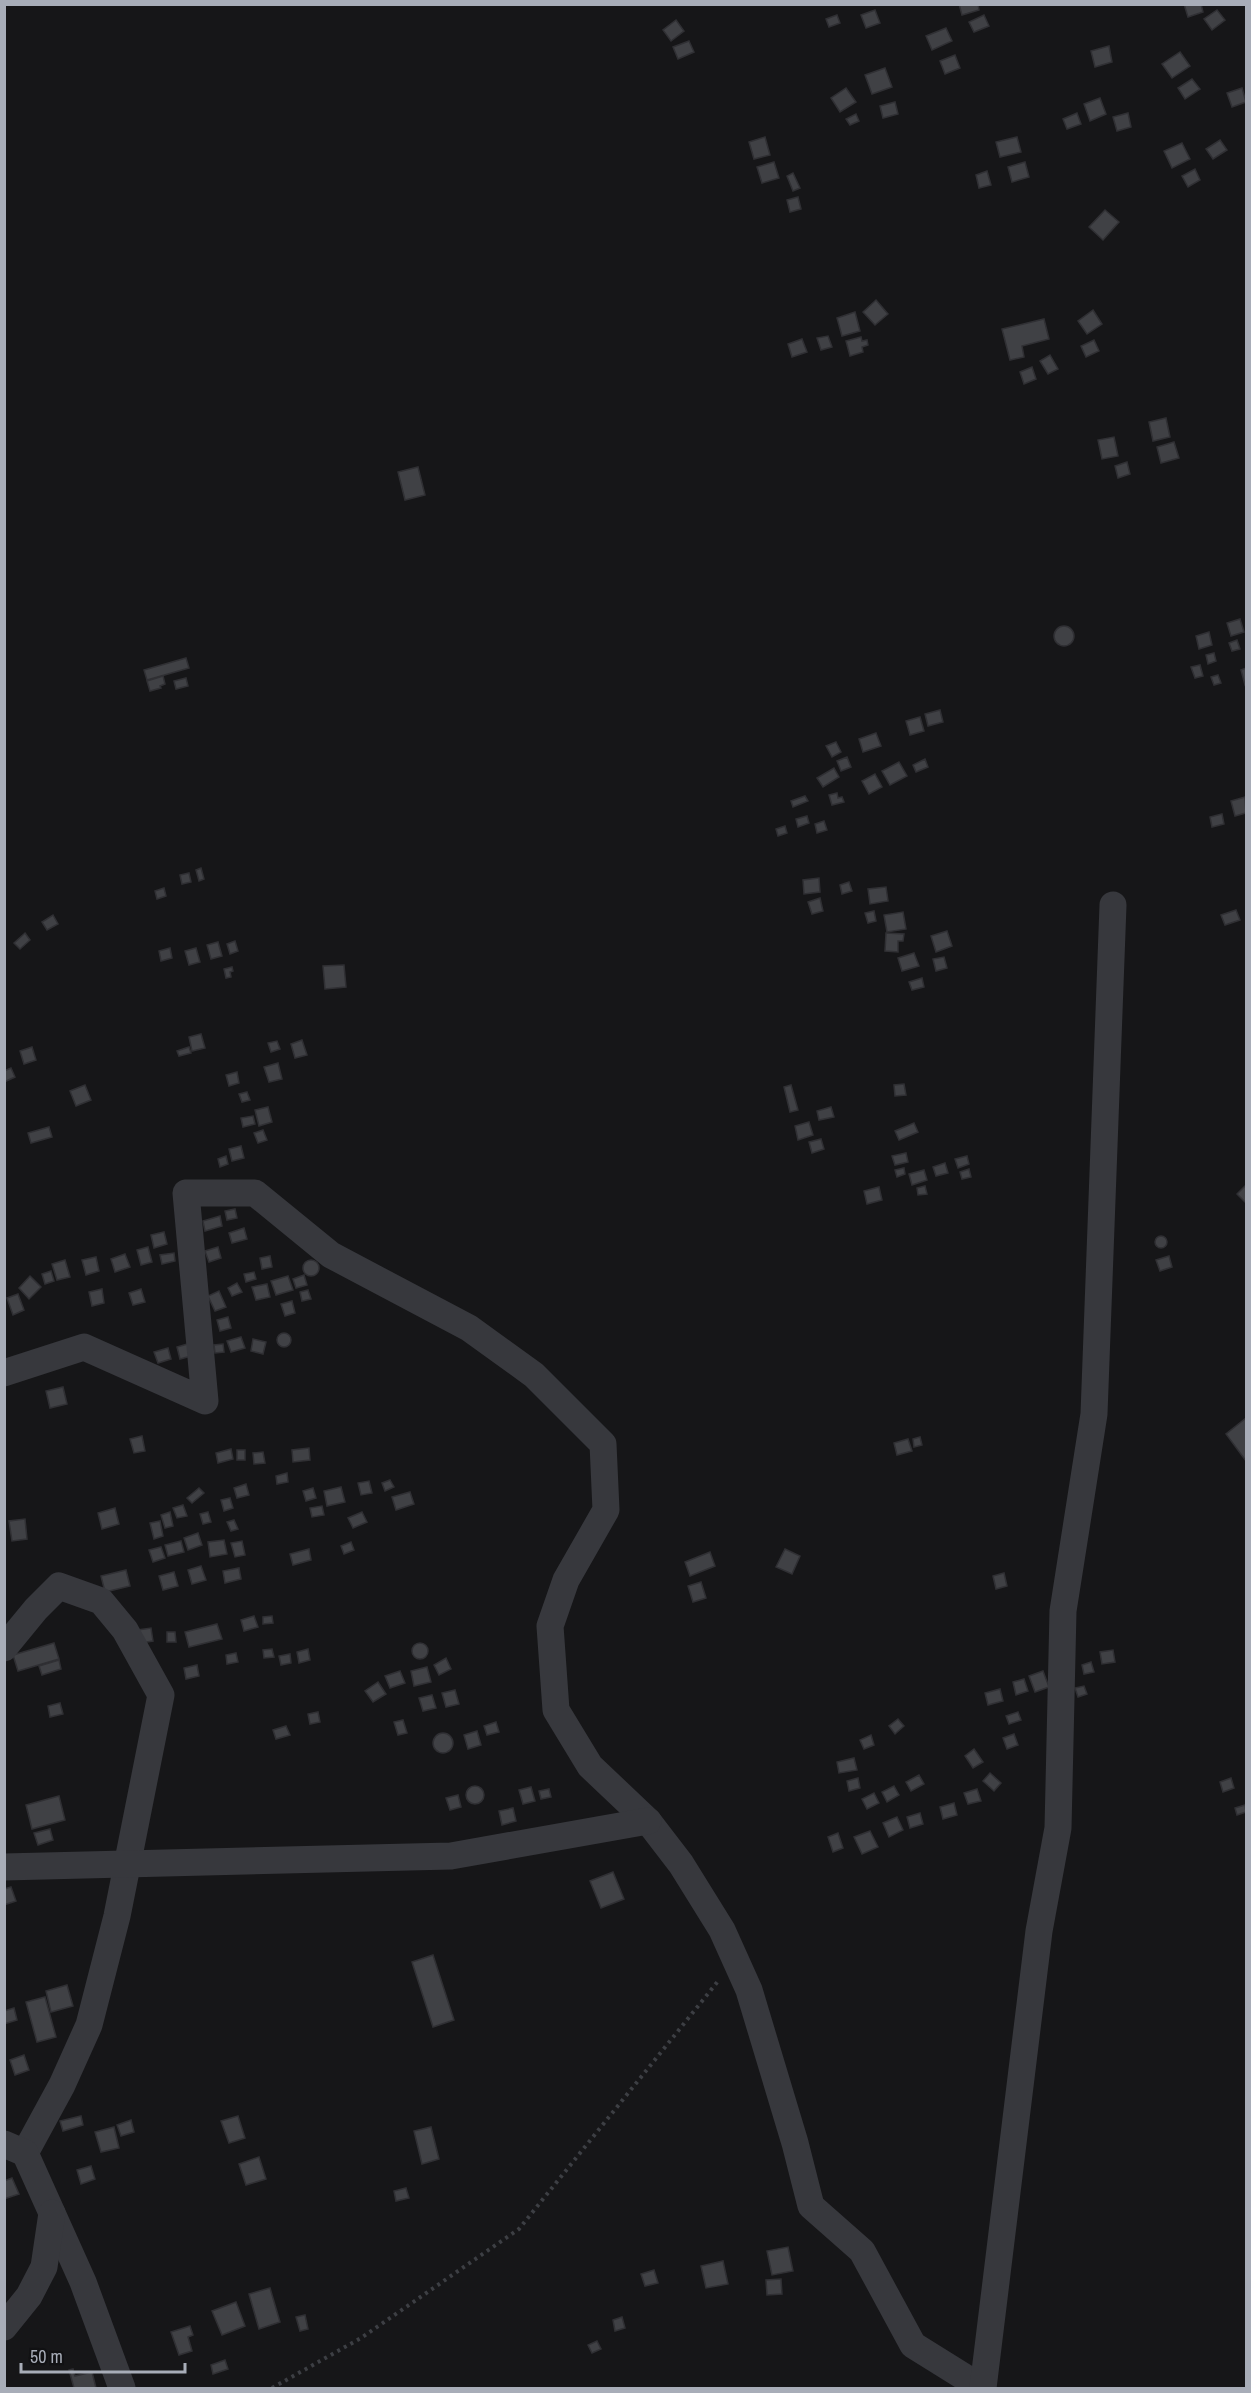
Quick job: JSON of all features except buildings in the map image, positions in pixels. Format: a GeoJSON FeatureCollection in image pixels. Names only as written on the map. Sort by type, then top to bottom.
{"type":"FeatureCollection","features":[{"type":"Feature","properties":{"kind":"street"},"geometry":{"type":"LineString","coordinates":[[4,1373],[84,1347],[205,1401],[186,1193],[255,1193],[331,1256],[469,1328],[534,1375],[603,1444],[606,1510],[566,1580],[550,1626],[556,1710],[590,1766],[648,1821],[681,1864],[722,1930],[749,1990],[795,2143],[811,2206],[862,2251],[913,2345],[982,2388],[1039,1931],[1058,1828],[1063,1611],[1094,1414],[1113,905]]}},
{"type":"Feature","properties":{"kind":"street"},"geometry":{"type":"LineString","coordinates":[[4,1648],[36,1609],[59,1586],[101,1601],[124,1630],[161,1695],[128,1864],[89,2025],[62,2085],[15,2149],[52,2213],[83,2282],[122,2388]]}},
{"type":"Feature","properties":{"kind":"street"},"geometry":{"type":"LineString","coordinates":[[4,1867],[452,1856],[648,1821]]}},
{"type":"Feature","properties":{"kind":"street"},"geometry":{"type":"LineString","coordinates":[[4,2327],[28,2296],[44,2267],[52,2213]]}},
{"type":"Feature","properties":{"kind":"path"},"geometry":{"type":"LineString","coordinates":[[272,2388],[360,2338],[519,2229],[736,1959]]}}]}
